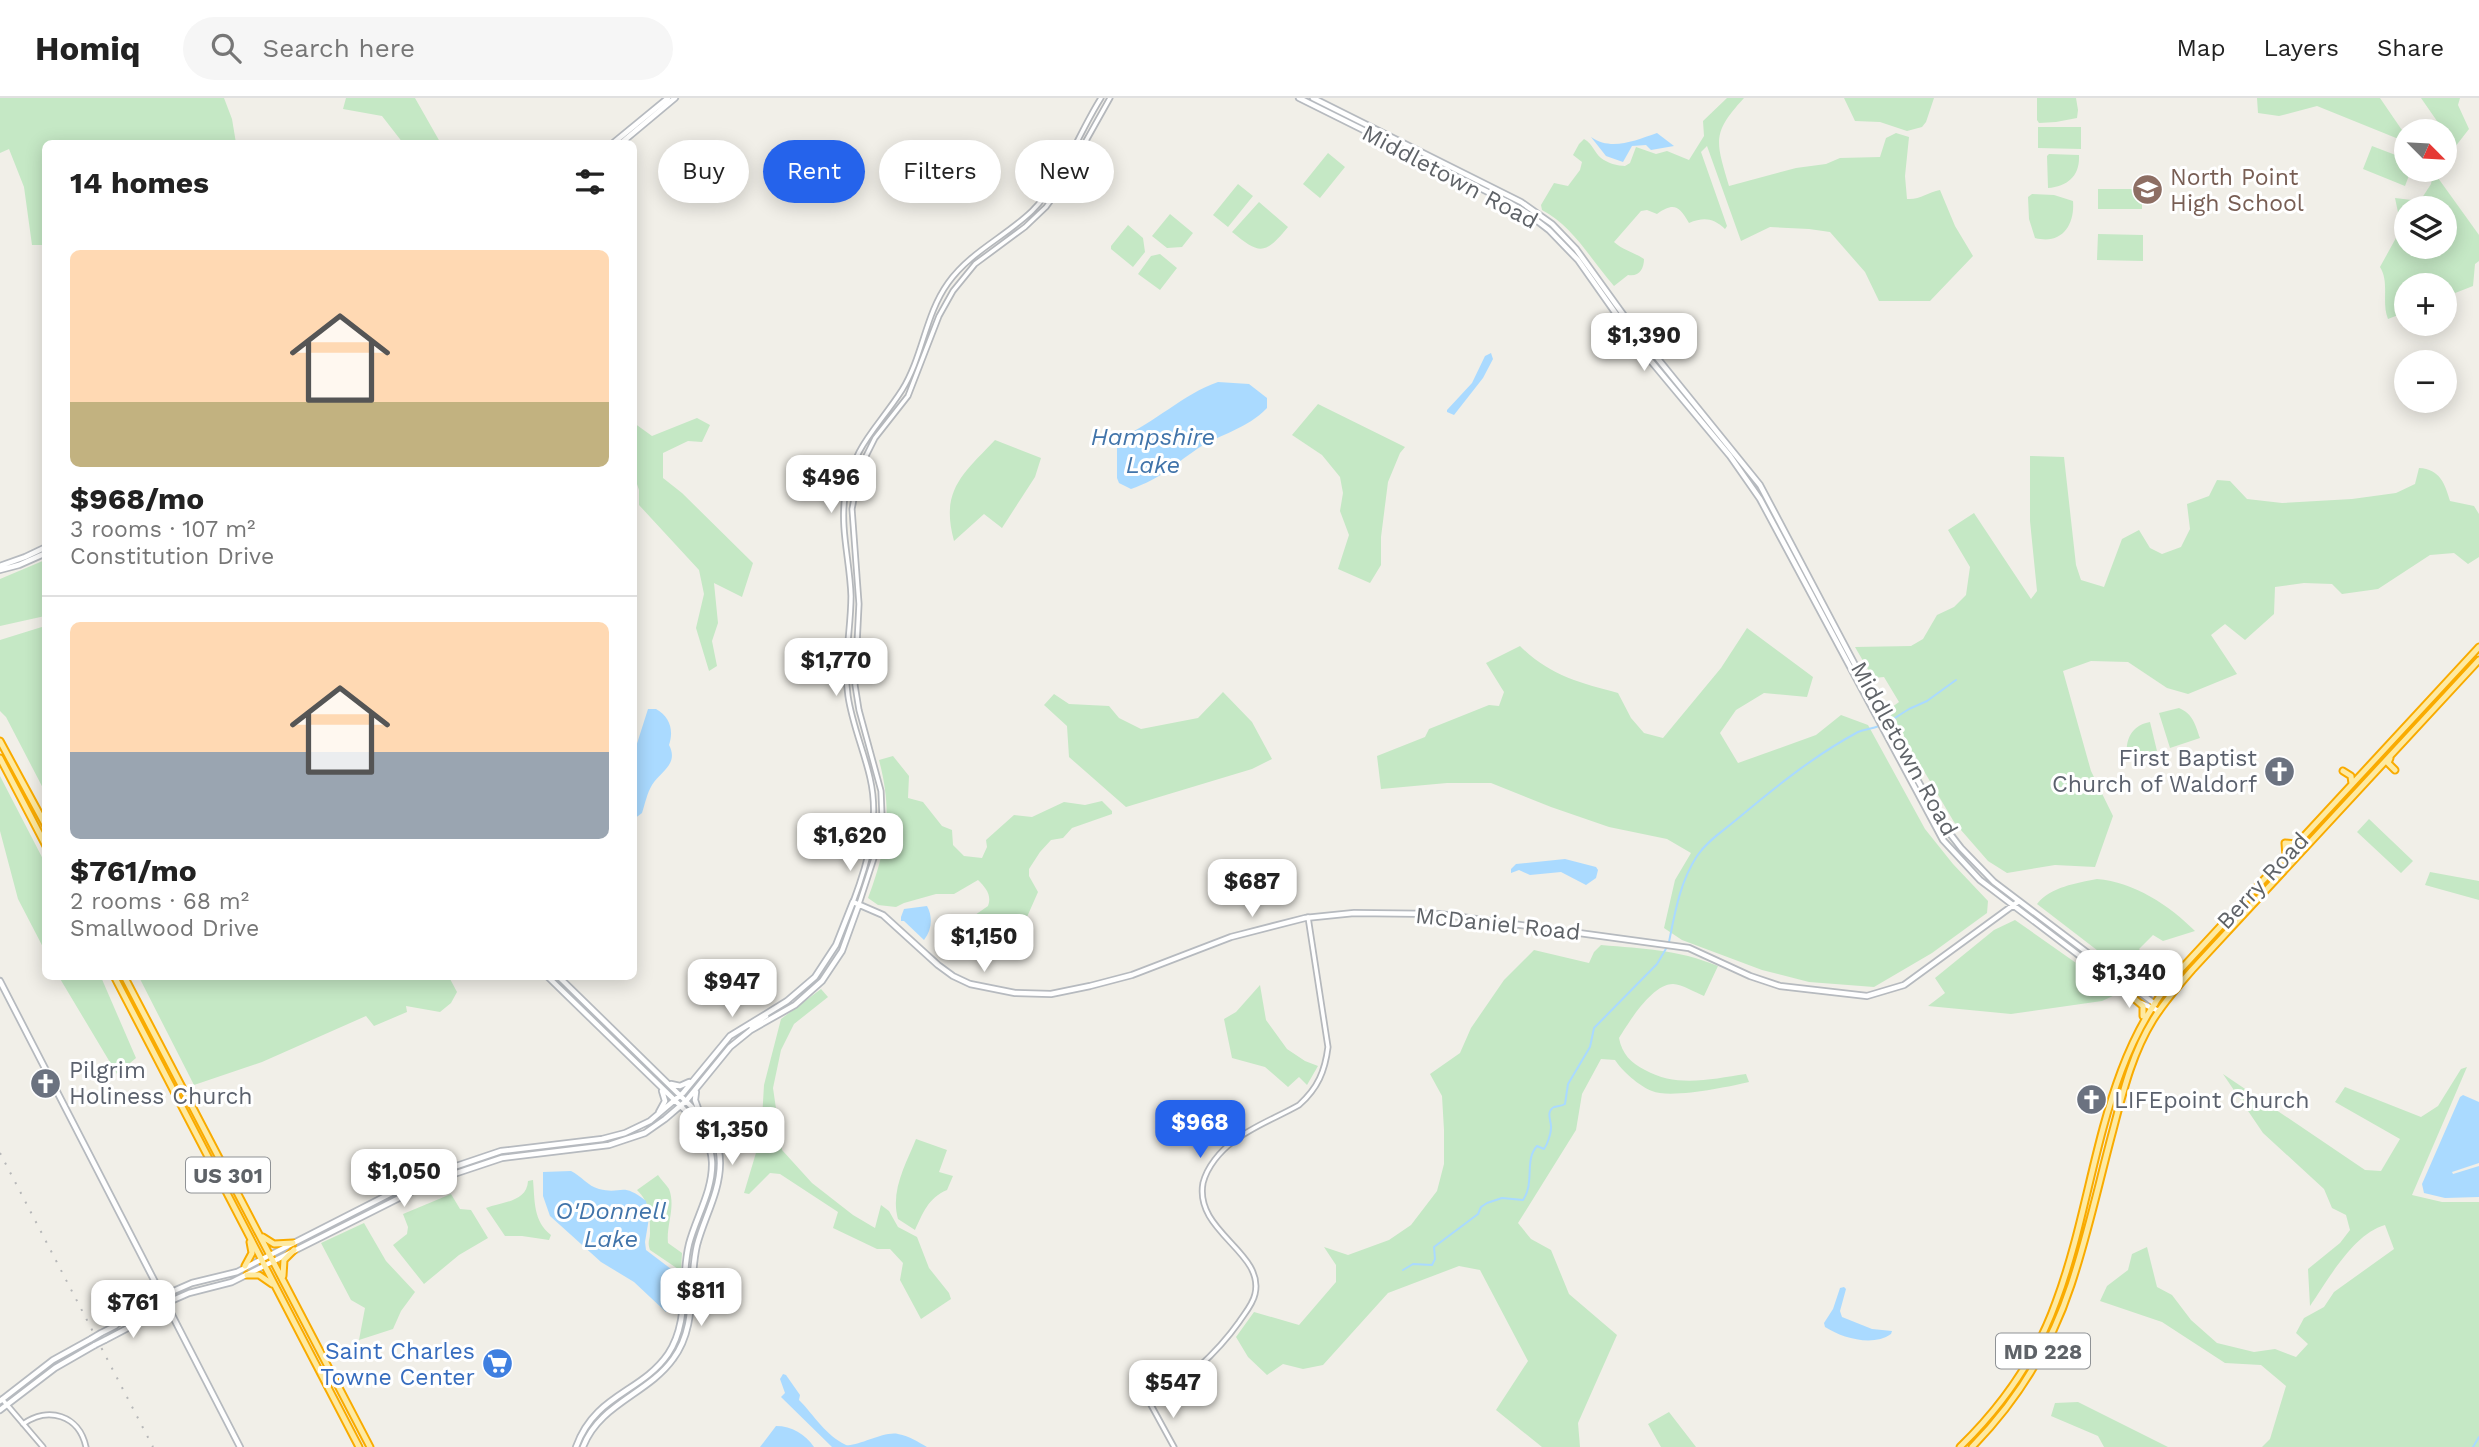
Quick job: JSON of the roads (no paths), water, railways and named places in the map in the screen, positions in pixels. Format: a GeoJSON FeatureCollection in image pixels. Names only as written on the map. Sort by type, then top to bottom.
{"type":"FeatureCollection","features":[{"type":"Feature","properties":{"kind":"highway","name":"Berry Road"},"geometry":{"type":"LineString","coordinates":[[1960,1447],[2013,1386],[2034,1352],[2053,1311],[2072,1252],[2116,1086],[2137,1031],[2153,1005],[2176,975],[2479,647]]}},
{"type":"Feature","properties":{"kind":"highway","name":"Berry Road"},"geometry":{"type":"LineString","coordinates":[[1972,1447],[1992,1427],[2020,1389],[2042,1354],[2059,1319],[2074,1275],[2127,1076],[2159,1011],[2183,981],[2479,660]]}},
{"type":"Feature","properties":{"kind":"highway"},"geometry":{"type":"LineString","coordinates":[[2375,762],[2398,735]]}},
{"type":"Feature","properties":{"kind":"highway"},"geometry":{"type":"LineString","coordinates":[[0,741],[42,819]]}},
{"type":"Feature","properties":{"kind":"highway"},"geometry":{"type":"LineString","coordinates":[[2392,754],[2388,763],[2395,769]]}},
{"type":"Feature","properties":{"kind":"highway"},"geometry":{"type":"LineString","coordinates":[[0,758],[42,838]]}},
{"type":"Feature","properties":{"kind":"highway"},"geometry":{"type":"LineString","coordinates":[[2348,801],[2366,779],[2365,770]]}},
{"type":"Feature","properties":{"kind":"highway"},"geometry":{"type":"LineString","coordinates":[[2343,771],[2351,776],[2351,785]]}},
{"type":"Feature","properties":{"kind":"highway"},"geometry":{"type":"LineString","coordinates":[[2226,934],[2224,926],[2251,894]]}},
{"type":"Feature","properties":{"kind":"highway","name":"US 301"},"geometry":{"type":"LineString","coordinates":[[116,980],[359,1447]]}},
{"type":"Feature","properties":{"kind":"highway","name":"US 301"},"geometry":{"type":"LineString","coordinates":[[126,980],[370,1447]]}},
{"type":"Feature","properties":{"kind":"highway"},"geometry":{"type":"LineString","coordinates":[[2123,989],[2144,1009],[2137,1031]]}},
{"type":"Feature","properties":{"kind":"highway"},"geometry":{"type":"LineString","coordinates":[[132,1010],[140,1007]]}},
{"type":"Feature","properties":{"kind":"highway"},"geometry":{"type":"LineString","coordinates":[[245,1266],[252,1253],[247,1229]]}},
{"type":"Feature","properties":{"kind":"highway"},"geometry":{"type":"LineString","coordinates":[[259,1234],[274,1244],[293,1243]]}},
{"type":"Feature","properties":{"kind":"highway"},"geometry":{"type":"LineString","coordinates":[[283,1279],[284,1260],[294,1250]]}},
{"type":"Feature","properties":{"kind":"highway"},"geometry":{"type":"LineString","coordinates":[[247,1275],[264,1276],[276,1288]]}},
{"type":"Feature","properties":{"kind":"main road"},"geometry":{"type":"LineString","coordinates":[[617,140],[668,98]]}},
{"type":"Feature","properties":{"kind":"main road"},"geometry":{"type":"LineString","coordinates":[[625,140],[676,98]]}},
{"type":"Feature","properties":{"kind":"main road","name":"Middletown Road"},"geometry":{"type":"LineString","coordinates":[[1299,98],[1521,209],[1565,246],[1587,272],[1640,348],[1730,456],[1760,499],[1881,718]]}},
{"type":"Feature","properties":{"kind":"main road","name":"Middletown Road"},"geometry":{"type":"LineString","coordinates":[[1313,98],[1521,202],[1552,224],[1576,249],[1654,355],[1760,485],[1943,840],[1980,880],[2012,906],[2123,989],[2153,1005]]}},
{"type":"Feature","properties":{"kind":"main road"},"geometry":{"type":"LineString","coordinates":[[1321,102],[1335,116]]}},
{"type":"Feature","properties":{"kind":"main road"},"geometry":{"type":"LineString","coordinates":[[0,568],[42,549]]}},
{"type":"Feature","properties":{"kind":"main road"},"geometry":{"type":"LineString","coordinates":[[0,568],[19,565],[42,555]]}},
{"type":"Feature","properties":{"kind":"main road","name":"Middletown Road"},"geometry":{"type":"LineString","coordinates":[[1888,732],[1941,822],[1977,866],[2159,1011]]}},
{"type":"Feature","properties":{"kind":"main road","name":"McDaniel Road"},"geometry":{"type":"LineString","coordinates":[[856,903],[883,915],[937,965],[953,976],[984,987],[1027,994],[1066,991],[1132,975],[1222,940],[1308,917],[1354,913],[1439,914],[1490,919],[1695,950],[1750,976],[1780,986],[1867,996],[1904,985],[2019,901]]}},
{"type":"Feature","properties":{"kind":"main road"},"geometry":{"type":"LineString","coordinates":[[751,1030],[756,1022],[784,1005],[815,977],[828,960],[856,903]]}},
{"type":"Feature","properties":{"kind":"main road"},"geometry":{"type":"LineString","coordinates":[[0,1410],[55,1368],[165,1303],[232,1282],[445,1176],[502,1158],[609,1145],[645,1133],[687,1101],[724,1052],[751,1030],[795,1005],[822,981],[842,951],[856,903]]}},
{"type":"Feature","properties":{"kind":"main road"},"geometry":{"type":"LineString","coordinates":[[551,980],[693,1118],[706,1138],[712,1157],[708,1190],[688,1248],[681,1322],[670,1351],[657,1367],[596,1413],[586,1425],[576,1447]]}},
{"type":"Feature","properties":{"kind":"main road"},"geometry":{"type":"LineString","coordinates":[[562,980],[700,1115]]}},
{"type":"Feature","properties":{"kind":"main road"},"geometry":{"type":"LineString","coordinates":[[0,981],[240,1447]]}},
{"type":"Feature","properties":{"kind":"main road"},"geometry":{"type":"LineString","coordinates":[[1,1400],[53,1360],[115,1326],[135,1310],[161,1296],[192,1283],[223,1277],[414,1181],[501,1151],[611,1137],[641,1126],[681,1095],[730,1036],[797,993]]}},
{"type":"Feature","properties":{"kind":"main road"},"geometry":{"type":"LineString","coordinates":[[712,1056],[729,1040],[738,1040]]}},
{"type":"Feature","properties":{"kind":"main road"},"geometry":{"type":"LineString","coordinates":[[668,1083],[680,1086],[696,1078]]}},
{"type":"Feature","properties":{"kind":"main road"},"geometry":{"type":"LineString","coordinates":[[583,1447],[602,1417],[653,1380],[676,1356],[689,1325],[697,1247],[717,1187],[720,1167],[716,1142],[700,1115],[695,1100],[699,1086]]}},
{"type":"Feature","properties":{"kind":"main road"},"geometry":{"type":"LineString","coordinates":[[656,1116],[665,1101],[660,1087]]}},
{"type":"Feature","properties":{"kind":"main road"},"geometry":{"type":"LineString","coordinates":[[668,1117],[681,1114],[693,1118]]}},
{"type":"Feature","properties":{"kind":"main road"},"geometry":{"type":"LineString","coordinates":[[688,1248],[693,1254],[692,1276]]}},
{"type":"Feature","properties":{"kind":"street"},"geometry":{"type":"LineString","coordinates":[[856,903],[870,850],[874,808],[871,782],[847,692],[851,594],[844,511],[848,480],[862,445],[907,382],[932,313],[946,286],[973,256],[1019,222],[1040,202],[1101,98]]}},
{"type":"Feature","properties":{"kind":"street"},"geometry":{"type":"LineString","coordinates":[[856,903],[875,857],[883,817],[880,782],[859,710],[855,685],[859,604],[852,509],[856,481],[871,445],[913,388],[947,298],[974,265],[1025,227],[1052,199],[1111,98]]}},
{"type":"Feature","properties":{"kind":"street"},"geometry":{"type":"LineString","coordinates":[[1174,1447],[1151,1405],[1197,1370],[1228,1337],[1250,1307],[1256,1293],[1249,1264],[1211,1221],[1205,1210],[1203,1186],[1210,1167],[1235,1140],[1299,1105],[1319,1082],[1325,1067],[1328,1047],[1308,917]]}},
{"type":"Feature","properties":{"kind":"street"},"geometry":{"type":"LineString","coordinates":[[1,1400],[43,1447]]}},
{"type":"Feature","properties":{"kind":"street"},"geometry":{"type":"LineString","coordinates":[[23,1424],[41,1415],[63,1417],[77,1427],[86,1447]]}},
{"type":"Feature","properties":{"kind":"water"},"geometry":{"type":"Polygon","coordinates":[[[1657,133],[1674,146],[1651,150],[1646,145],[1632,146],[1623,162],[1606,156],[1591,137],[1615,144],[1657,133]]]}},
{"type":"Feature","properties":{"kind":"water"},"geometry":{"type":"Polygon","coordinates":[[[1491,353],[1493,359],[1483,378],[1454,415],[1447,412],[1472,383],[1485,356],[1491,353]]]}},
{"type":"Feature","properties":{"kind":"water","name":"Hampshire Lake"},"geometry":{"type":"Polygon","coordinates":[[[1218,382],[1249,384],[1267,398],[1267,408],[1251,421],[1197,449],[1151,480],[1131,489],[1119,483],[1117,443],[1120,438],[1205,387],[1218,382]]]}},
{"type":"Feature","properties":{"kind":"water"},"geometry":{"type":"Polygon","coordinates":[[[648,709],[661,712],[671,729],[669,745],[672,757],[668,767],[650,788],[642,813],[637,817],[637,744],[648,709]]]}},
{"type":"Feature","properties":{"kind":"water"},"geometry":{"type":"Polygon","coordinates":[[[1565,859],[1596,867],[1596,878],[1586,885],[1561,872],[1530,875],[1519,870],[1511,873],[1516,864],[1565,859]]]}},
{"type":"Feature","properties":{"kind":"water"},"geometry":{"type":"Polygon","coordinates":[[[927,906],[931,923],[924,940],[901,921],[901,917],[904,909],[927,906]]]}},
{"type":"Feature","properties":{"kind":"water"},"geometry":{"type":"Polygon","coordinates":[[[2463,1095],[2479,1102],[2479,1163],[2452,1172],[2453,1174],[2479,1166],[2479,1197],[2445,1198],[2424,1193],[2422,1184],[2463,1095]]]}},
{"type":"Feature","properties":{"kind":"water","name":"O'Donnell Lake"},"geometry":{"type":"Polygon","coordinates":[[[571,1171],[595,1188],[626,1190],[646,1201],[649,1218],[646,1250],[675,1272],[676,1302],[666,1312],[634,1282],[601,1262],[550,1216],[543,1196],[543,1172],[571,1171]]]}},
{"type":"Feature","properties":{"kind":"water"},"geometry":{"type":"Polygon","coordinates":[[[1840,1288],[1846,1289],[1840,1311],[1842,1317],[1872,1329],[1892,1331],[1891,1334],[1875,1340],[1858,1340],[1825,1327],[1824,1323],[1833,1309],[1840,1288]]]}},
{"type":"Feature","properties":{"kind":"water"},"geometry":{"type":"Polygon","coordinates":[[[783,1374],[800,1395],[799,1400],[821,1425],[846,1445],[898,1434],[927,1447],[832,1447],[781,1397],[785,1393],[780,1379],[783,1374]]]}},
{"type":"Feature","properties":{"kind":"water"},"geometry":{"type":"Polygon","coordinates":[[[776,1426],[798,1432],[814,1447],[760,1447],[776,1426]]]}},
{"type":"Feature","properties":{"kind":"waterway"},"geometry":{"type":"LineString","coordinates":[[1887,723],[1927,701],[1956,680]]}},
{"type":"Feature","properties":{"kind":"waterway"},"geometry":{"type":"LineString","coordinates":[[1669,942],[1682,887],[1691,866],[1705,846],[1811,762],[1858,732],[1879,726]]}},
{"type":"Feature","properties":{"kind":"waterway"},"geometry":{"type":"LineString","coordinates":[[1403,1270],[1413,1264],[1432,1265],[1435,1259],[1434,1247],[1478,1214],[1481,1207],[1487,1203],[1502,1198],[1523,1200],[1527,1193],[1533,1152],[1537,1146],[1544,1149],[1546,1145],[1551,1130],[1551,1109],[1565,1104],[1568,1084],[1590,1047],[1594,1028],[1657,964],[1667,947]]}},
{"type":"Feature","properties":{"kind":"waterway"},"geometry":{"type":"LineString","coordinates":[[2473,1447],[2479,1437]]}},
{"type":"Feature","properties":{"kind":"railway"},"geometry":{"type":"LineString","coordinates":[[0,1153],[153,1447]]}},
{"type":"Feature","properties":{"kind":"place","name":"North Point High School"},"geometry":{"type":"Point","coordinates":[2147,190]}},
{"type":"Feature","properties":{"kind":"place","name":"First Baptist Church of Waldorf"},"geometry":{"type":"Point","coordinates":[2280,771]}},
{"type":"Feature","properties":{"kind":"place","name":"Pilgrim Holiness Church"},"geometry":{"type":"Point","coordinates":[46,1083]}},
{"type":"Feature","properties":{"kind":"place","name":"LIFEpoint Church"},"geometry":{"type":"Point","coordinates":[2091,1100]}},
{"type":"Feature","properties":{"kind":"place","name":"Saint Charles Towne Center"},"geometry":{"type":"Point","coordinates":[498,1364]}}]}
